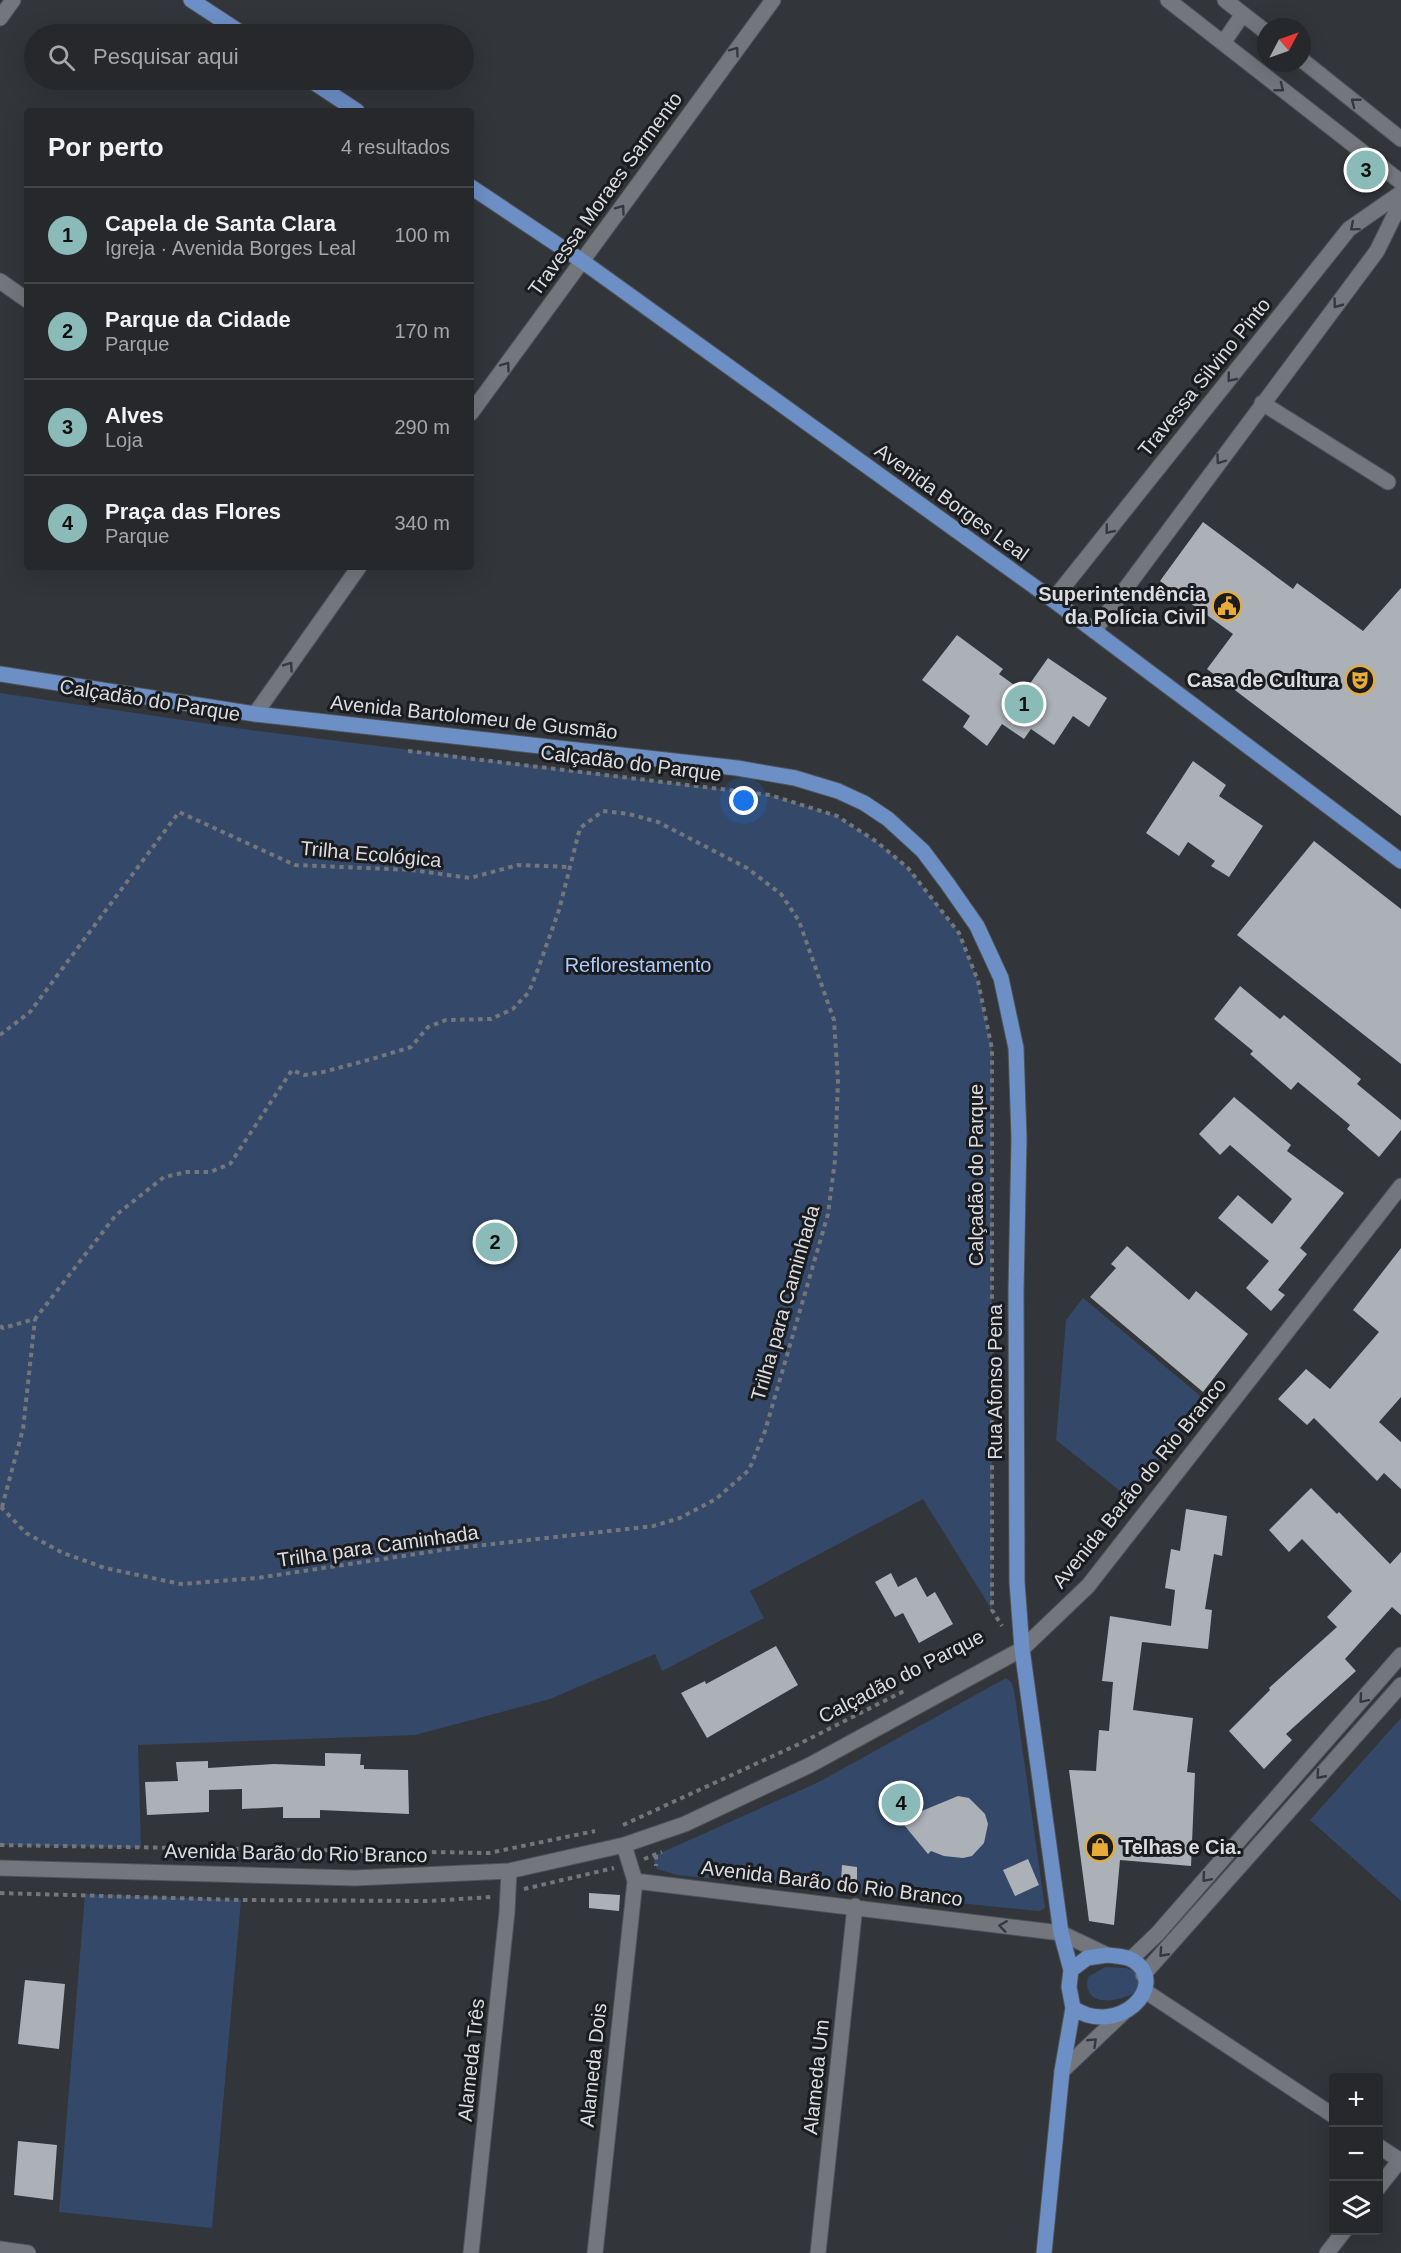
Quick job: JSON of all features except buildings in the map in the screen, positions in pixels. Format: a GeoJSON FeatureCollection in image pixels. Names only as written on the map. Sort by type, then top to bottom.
{"type":"FeatureCollection","features":[{"type":"Feature","properties":{"kind":"main road"},"geometry":{"type":"LineString","coordinates":[[191,0],[228,24]]}},
{"type":"Feature","properties":{"kind":"main road"},"geometry":{"type":"LineString","coordinates":[[325,90],[352,108]]}},
{"type":"Feature","properties":{"kind":"main road","name":"Avenida Borges Leal"},"geometry":{"type":"LineString","coordinates":[[474,189],[582,261],[1053,600],[1401,861]]}},
{"type":"Feature","properties":{"kind":"main road","name":"Avenida Bartolomeu de Gusmão"},"geometry":{"type":"LineString","coordinates":[[0,674],[255,714],[737,768],[795,778],[838,791],[864,803],[888,819],[923,851]]}},
{"type":"Feature","properties":{"kind":"main road","name":"Rua Afonso Pena"},"geometry":{"type":"LineString","coordinates":[[923,851],[977,926],[1001,978],[1016,1048],[1019,1138],[1016,1292],[1017,1570],[1022,1649],[1061,1933],[1071,1970]]}},
{"type":"Feature","properties":{"kind":"main road"},"geometry":{"type":"LineString","coordinates":[[1044,2253],[1062,2071],[1073,2008],[1069,1987],[1071,1970],[1087,1958],[1107,1955],[1131,1959],[1143,1975],[1145,1991],[1136,2004],[1123,2013],[1093,2018],[1073,2008]]}},
{"type":"Feature","properties":{"kind":"street"},"geometry":{"type":"LineString","coordinates":[[0,18],[13,0]]}},
{"type":"Feature","properties":{"kind":"street","name":"Travessa Moraes Sarmento"},"geometry":{"type":"LineString","coordinates":[[474,409],[773,0]]}},
{"type":"Feature","properties":{"kind":"street"},"geometry":{"type":"LineString","coordinates":[[1168,0],[1401,182]]}},
{"type":"Feature","properties":{"kind":"street"},"geometry":{"type":"LineString","coordinates":[[1226,0],[1257,25]]}},
{"type":"Feature","properties":{"kind":"street"},"geometry":{"type":"LineString","coordinates":[[1223,43],[1243,14]]}},
{"type":"Feature","properties":{"kind":"street"},"geometry":{"type":"LineString","coordinates":[[1311,67],[1401,139]]}},
{"type":"Feature","properties":{"kind":"street","name":"Travessa Silvino Pinto"},"geometry":{"type":"LineString","coordinates":[[1053,600],[1349,229],[1401,193]]}},
{"type":"Feature","properties":{"kind":"street"},"geometry":{"type":"LineString","coordinates":[[1094,631],[1377,251],[1401,202]]}},
{"type":"Feature","properties":{"kind":"street"},"geometry":{"type":"LineString","coordinates":[[0,281],[24,298]]}},
{"type":"Feature","properties":{"kind":"street"},"geometry":{"type":"LineString","coordinates":[[1262,403],[1388,482]]}},
{"type":"Feature","properties":{"kind":"street"},"geometry":{"type":"LineString","coordinates":[[255,714],[357,570]]}},
{"type":"Feature","properties":{"kind":"street","name":"Avenida Barão do Rio Branco"},"geometry":{"type":"LineString","coordinates":[[0,1868],[355,1878],[509,1871],[624,1845],[685,1824],[810,1766],[1022,1649],[1088,1586],[1401,1186]]}},
{"type":"Feature","properties":{"kind":"street"},"geometry":{"type":"LineString","coordinates":[[1131,1959],[1158,1933],[1399,1661]]}},
{"type":"Feature","properties":{"kind":"street"},"geometry":{"type":"LineString","coordinates":[[1143,1975],[1401,1684]]}},
{"type":"Feature","properties":{"kind":"street"},"geometry":{"type":"LineString","coordinates":[[624,1845],[635,1881]]}},
{"type":"Feature","properties":{"kind":"street","name":"Alameda Três"},"geometry":{"type":"LineString","coordinates":[[471,2253],[507,1912],[509,1871]]}},
{"type":"Feature","properties":{"kind":"street","name":"Avenida Barão do Rio Branco"},"geometry":{"type":"LineString","coordinates":[[635,1881],[855,1906],[1061,1933]]}},
{"type":"Feature","properties":{"kind":"street","name":"Alameda Dois"},"geometry":{"type":"LineString","coordinates":[[595,2253],[635,1881]]}},
{"type":"Feature","properties":{"kind":"street","name":"Alameda Um"},"geometry":{"type":"LineString","coordinates":[[818,2253],[855,1906]]}},
{"type":"Feature","properties":{"kind":"street"},"geometry":{"type":"LineString","coordinates":[[1061,1933],[1107,1955]]}},
{"type":"Feature","properties":{"kind":"street"},"geometry":{"type":"LineString","coordinates":[[1145,1991],[1329,2113]]}},
{"type":"Feature","properties":{"kind":"street"},"geometry":{"type":"LineString","coordinates":[[1062,2071],[1123,2013]]}},
{"type":"Feature","properties":{"kind":"street"},"geometry":{"type":"LineString","coordinates":[[1383,2149],[1401,2160],[1383,2182]]}},
{"type":"Feature","properties":{"kind":"street"},"geometry":{"type":"LineString","coordinates":[[1327,2253],[1341,2235]]}},
{"type":"Feature","properties":{"kind":"street"},"geometry":{"type":"LineString","coordinates":[[0,2250],[28,2253]]}},
{"type":"Feature","properties":{"kind":"path","name":"Calçadão do Parque"},"geometry":{"type":"LineString","coordinates":[[402,750],[770,795],[837,816],[877,842],[908,868],[958,933],[978,981],[992,1049],[992,1610],[1006,1631]]}},
{"type":"Feature","properties":{"kind":"path","name":"Trilha para Caminhada"},"geometry":{"type":"LineString","coordinates":[[1,1507],[26,1533],[63,1553],[105,1568],[181,1584],[257,1578],[449,1549],[653,1526],[680,1518],[716,1499],[749,1470],[765,1431],[828,1214],[835,1160],[838,1081],[834,1020],[799,921],[781,894],[747,868],[658,822],[629,814],[603,811],[580,828],[559,910],[529,992],[513,1009],[491,1019],[446,1020],[428,1027],[411,1047],[372,1059],[304,1075],[292,1070],[230,1164],[210,1172],[187,1172],[164,1177],[116,1215],[35,1319]]}},
{"type":"Feature","properties":{"kind":"path","name":"Trilha Ecológica"},"geometry":{"type":"LineString","coordinates":[[0,1035],[30,1012],[179,812],[295,865],[412,870],[471,878],[518,865],[569,867]]}},
{"type":"Feature","properties":{"kind":"path"},"geometry":{"type":"LineString","coordinates":[[0,1326],[35,1319],[23,1429],[1,1507]]}},
{"type":"Feature","properties":{"kind":"path","name":"Calçadão do Parque"},"geometry":{"type":"LineString","coordinates":[[619,1827],[799,1744],[916,1685]]}},
{"type":"Feature","properties":{"kind":"path"},"geometry":{"type":"LineString","coordinates":[[0,1845],[489,1852],[597,1831]]}},
{"type":"Feature","properties":{"kind":"path"},"geometry":{"type":"LineString","coordinates":[[657,1869],[654,1862],[656,1855],[671,1848]]}},
{"type":"Feature","properties":{"kind":"green space","name":"Reflorestamento"},"geometry":{"type":"Polygon","coordinates":[[[0,693],[250,730],[770,795],[837,816],[877,842],[908,868],[959,933],[978,981],[992,1049],[992,1610],[923,1499],[750,1591],[764,1618],[662,1671],[655,1654],[550,1699],[415,1735],[138,1745],[141,1848],[0,1845],[0,693]]]}},
{"type":"Feature","properties":{"kind":"green space"},"geometry":{"type":"Polygon","coordinates":[[[1083,1298],[1204,1399],[1129,1498],[1056,1440],[1066,1320],[1083,1298]]]}},
{"type":"Feature","properties":{"kind":"green space"},"geometry":{"type":"Polygon","coordinates":[[[1006,1678],[1011,1682],[1014,1690],[1045,1908],[1039,1911],[677,1875],[657,1869],[654,1862],[656,1855],[819,1782],[1006,1678]]]}},
{"type":"Feature","properties":{"kind":"green space"},"geometry":{"type":"Polygon","coordinates":[[[1401,1718],[1401,1901],[1310,1820],[1401,1718]]]}},
{"type":"Feature","properties":{"kind":"green space"},"geometry":{"type":"Polygon","coordinates":[[[85,1894],[241,1900],[212,2228],[59,2212],[85,1894]]]}},
{"type":"Feature","properties":{"kind":"green space"},"geometry":{"type":"Polygon","coordinates":[[[1105,1967],[1126,1968],[1139,1973],[1139,1990],[1114,2000],[1097,1999],[1091,1995],[1088,1988],[1088,1977],[1105,1967]]]}},
{"type":"Feature","properties":{"kind":"place","name":"Alves"},"geometry":{"type":"Point","coordinates":[1366,170]}},
{"type":"Feature","properties":{"kind":"place","name":"Superintendência da Polícia Civil"},"geometry":{"type":"Point","coordinates":[1227,606]}},
{"type":"Feature","properties":{"kind":"place","name":"Casa de Cultura"},"geometry":{"type":"Point","coordinates":[1360,680]}},
{"type":"Feature","properties":{"kind":"place","name":"Capela de Santa Clara"},"geometry":{"type":"Point","coordinates":[1024,704]}},
{"type":"Feature","properties":{"kind":"place","name":"Parque da Cidade"},"geometry":{"type":"Point","coordinates":[495,1242]}},
{"type":"Feature","properties":{"kind":"place","name":"Praça das Flores"},"geometry":{"type":"Point","coordinates":[901,1803]}},
{"type":"Feature","properties":{"kind":"place","name":"Telhas e Cia."},"geometry":{"type":"Point","coordinates":[1100,1847]}}]}
